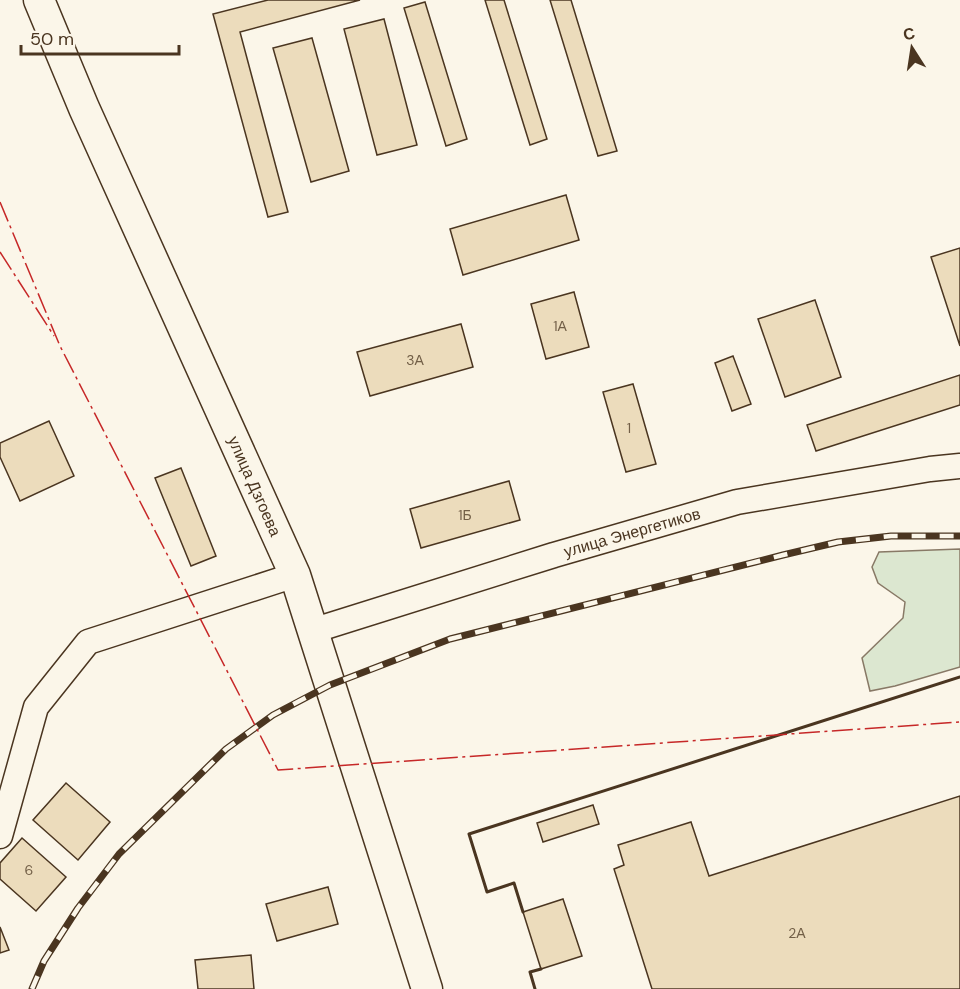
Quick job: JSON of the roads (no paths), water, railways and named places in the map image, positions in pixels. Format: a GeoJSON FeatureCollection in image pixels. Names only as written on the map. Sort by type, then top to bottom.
{"type":"FeatureCollection","features":[{"type":"Feature","properties":{"kind":"main road","name":"улица Дзгоева"},"geometry":{"type":"LineString","coordinates":[[39,0],[88,118],[295,575],[427,989]]}},
{"type":"Feature","properties":{"kind":"street","name":"улица Энергетиков"},"geometry":{"type":"LineString","coordinates":[[312,631],[554,555],[737,502],[930,469],[960,466]]}},
{"type":"Feature","properties":{"kind":"street"},"geometry":{"type":"LineString","coordinates":[[0,836],[36,707],[88,642],[295,575]]}},
{"type":"Feature","properties":{"kind":"railway"},"geometry":{"type":"LineString","coordinates":[[32,989],[44,961],[78,908],[119,854],[226,749],[273,715],[330,685],[450,639],[783,555],[838,542],[891,536],[960,536]]}}]}
